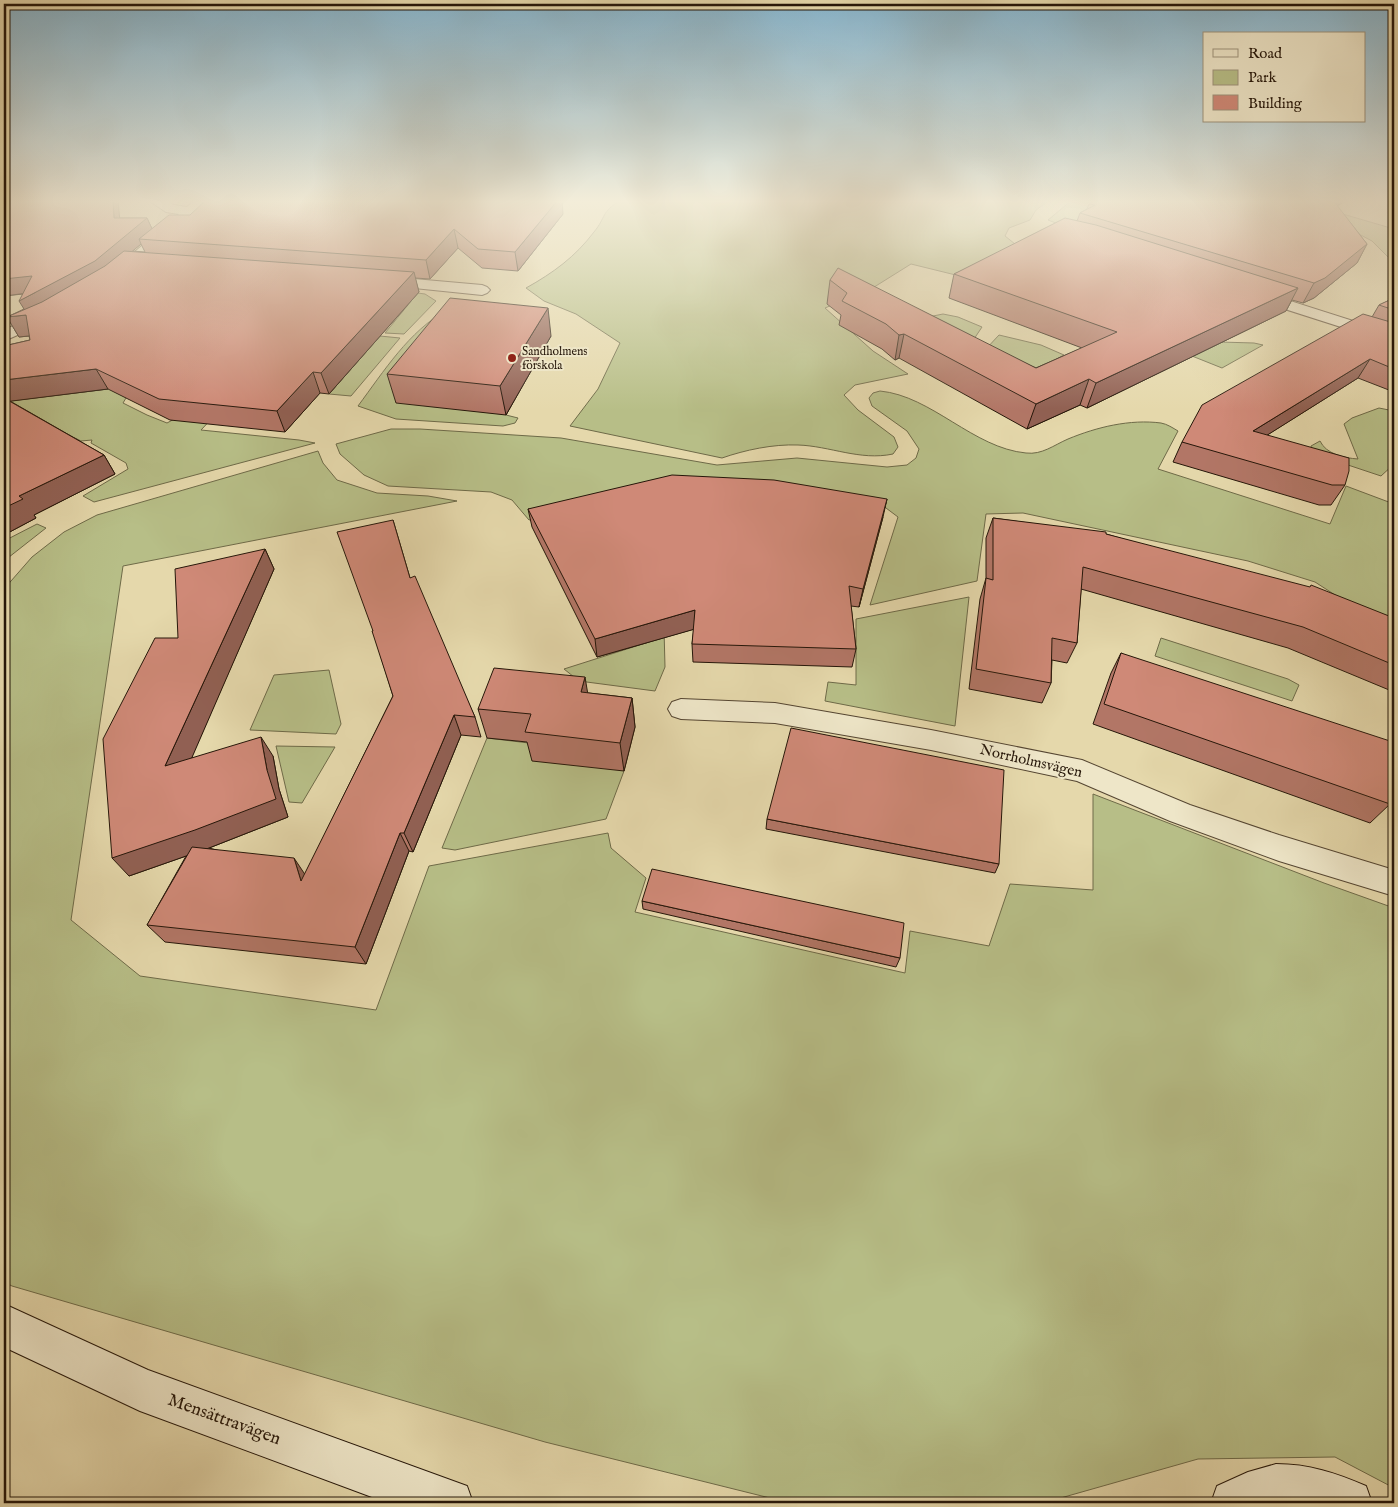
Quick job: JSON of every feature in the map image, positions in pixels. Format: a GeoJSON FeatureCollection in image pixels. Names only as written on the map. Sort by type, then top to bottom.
{"type":"FeatureCollection","features":[{"type":"Feature","properties":{"kind":"street"},"geometry":{"type":"LineString","coordinates":[[101,286],[121,270]]}},
{"type":"Feature","properties":{"kind":"street"},"geometry":{"type":"LineString","coordinates":[[363,280],[482,290]]}},
{"type":"Feature","properties":{"kind":"street"},"geometry":{"type":"LineString","coordinates":[[1236,288],[1394,339]]}},
{"type":"Feature","properties":{"kind":"street"},"geometry":{"type":"LineString","coordinates":[[4,336],[62,309]]}},
{"type":"Feature","properties":{"kind":"street","name":"Norrholmsvägen"},"geometry":{"type":"LineString","coordinates":[[681,709],[775,713],[931,740],[1082,771],[1188,816],[1279,848],[1394,882]]}},
{"type":"Feature","properties":{"kind":"street","name":"Mensättravägen"},"geometry":{"type":"LineString","coordinates":[[4,1325],[140,1389],[450,1503]]}},
{"type":"Feature","properties":{"kind":"street"},"geometry":{"type":"LineString","coordinates":[[1234,1503],[1261,1490],[1295,1486],[1349,1503]]}},
{"type":"Feature","properties":{"kind":"green space"},"geometry":{"type":"Polygon","coordinates":[[[554,270],[901,270],[871,289],[825,308],[873,351],[908,374],[855,385],[844,395],[858,410],[894,437],[898,447],[893,454],[869,456],[810,446],[779,445],[740,452],[722,458],[570,426],[598,389],[620,343],[576,314],[544,301],[526,288],[554,270]]]}},
{"type":"Feature","properties":{"kind":"green space"},"geometry":{"type":"Polygon","coordinates":[[[937,270],[983,270],[972,279],[937,270]]]}},
{"type":"Feature","properties":{"kind":"green space"},"geometry":{"type":"Polygon","coordinates":[[[403,291],[425,294],[436,301],[404,334],[385,333],[408,305],[295,295],[403,291]]]}},
{"type":"Feature","properties":{"kind":"green space"},"geometry":{"type":"Polygon","coordinates":[[[447,310],[506,415],[518,418],[515,423],[503,426],[396,419],[358,406],[409,340],[433,319],[447,310]]]}},
{"type":"Feature","properties":{"kind":"green space"},"geometry":{"type":"Polygon","coordinates":[[[943,314],[958,317],[982,327],[970,345],[928,317],[943,314]]]}},
{"type":"Feature","properties":{"kind":"green space"},"geometry":{"type":"Polygon","coordinates":[[[339,332],[400,338],[351,396],[329,394],[375,341],[339,332]]]}},
{"type":"Feature","properties":{"kind":"green space"},"geometry":{"type":"Polygon","coordinates":[[[999,335],[1041,345],[1064,355],[1032,372],[985,350],[999,335]]]}},
{"type":"Feature","properties":{"kind":"green space"},"geometry":{"type":"Polygon","coordinates":[[[1152,340],[1254,343],[1263,345],[1222,368],[1152,340]]]}},
{"type":"Feature","properties":{"kind":"green space"},"geometry":{"type":"Polygon","coordinates":[[[108,373],[126,398],[123,403],[167,423],[213,398],[234,395],[201,430],[315,443],[94,502],[83,496],[128,469],[126,463],[91,443],[92,440],[81,441],[12,407],[4,397],[108,373]]]}},
{"type":"Feature","properties":{"kind":"green space"},"geometry":{"type":"Polygon","coordinates":[[[880,391],[899,395],[917,402],[988,442],[1026,453],[1043,451],[1068,439],[1114,425],[1149,422],[1170,426],[1178,431],[1158,469],[1330,524],[1346,486],[1394,504],[1394,633],[1315,582],[1248,561],[1023,513],[986,514],[977,581],[870,605],[898,517],[882,505],[690,486],[529,520],[512,500],[491,492],[388,486],[364,475],[340,454],[336,444],[391,429],[420,429],[561,438],[717,465],[797,458],[887,467],[907,465],[916,458],[919,449],[907,431],[872,406],[869,398],[873,393],[880,391]]]}},
{"type":"Feature","properties":{"kind":"green space"},"geometry":{"type":"Polygon","coordinates":[[[1379,408],[1394,411],[1394,464],[1381,476],[1312,453],[1311,446],[1320,441],[1331,452],[1347,458],[1358,459],[1344,424],[1352,418],[1379,408]]]}},
{"type":"Feature","properties":{"kind":"green space"},"geometry":{"type":"Polygon","coordinates":[[[318,451],[323,463],[337,480],[377,493],[428,496],[457,501],[123,566],[71,920],[140,976],[376,1010],[429,866],[608,833],[611,848],[646,878],[635,912],[905,973],[910,931],[989,946],[1010,884],[1093,890],[1093,794],[1394,908],[1394,1488],[1335,1457],[1198,1459],[1043,1503],[790,1503],[545,1442],[12,1286],[4,1282],[4,589],[32,557],[64,532],[97,515],[318,451]]]}},
{"type":"Feature","properties":{"kind":"green space"},"geometry":{"type":"Polygon","coordinates":[[[37,524],[46,528],[4,561],[4,541],[37,524]]]}},
{"type":"Feature","properties":{"kind":"green space"},"geometry":{"type":"Polygon","coordinates":[[[969,597],[955,726],[825,701],[828,682],[856,685],[856,619],[969,597]]]}},
{"type":"Feature","properties":{"kind":"green space"},"geometry":{"type":"Polygon","coordinates":[[[664,629],[665,667],[655,691],[579,681],[564,669],[649,642],[664,629]]]}},
{"type":"Feature","properties":{"kind":"green space"},"geometry":{"type":"Polygon","coordinates":[[[1161,638],[1288,679],[1299,685],[1292,701],[1155,656],[1161,638]]]}},
{"type":"Feature","properties":{"kind":"green space"},"geometry":{"type":"Polygon","coordinates":[[[329,670],[341,724],[336,734],[250,730],[274,675],[329,670]]]}},
{"type":"Feature","properties":{"kind":"green space"},"geometry":{"type":"Polygon","coordinates":[[[487,738],[537,744],[624,771],[606,819],[455,850],[442,848],[487,738]]]}},
{"type":"Feature","properties":{"kind":"green space"},"geometry":{"type":"Polygon","coordinates":[[[276,746],[335,747],[302,803],[289,802],[276,746]]]}},
{"type":"Feature","properties":{"kind":"building"},"geometry":{"type":"Polygon","coordinates":[[[4,270],[77,270],[19,301],[32,276],[4,279],[4,270]]]}},
{"type":"Feature","properties":{"kind":"building"},"geometry":{"type":"Polygon","coordinates":[[[97,270],[391,270],[414,272],[321,373],[313,372],[277,411],[159,399],[96,369],[4,380],[4,346],[30,340],[26,315],[7,317],[42,302],[97,270]]]}},
{"type":"Feature","properties":{"kind":"building"},"geometry":{"type":"Polygon","coordinates":[[[836,270],[843,270],[1036,368],[1117,332],[954,274],[961,270],[1241,270],[1298,288],[1096,383],[1089,379],[1036,404],[904,334],[899,335],[886,324],[842,301],[847,293],[830,280],[836,270]]]}},
{"type":"Feature","properties":{"kind":"building"},"geometry":{"type":"Polygon","coordinates":[[[1272,270],[1334,270],[1325,278],[1314,283],[1272,270]]]}},
{"type":"Feature","properties":{"kind":"building"},"geometry":{"type":"Polygon","coordinates":[[[450,298],[548,308],[500,386],[387,374],[450,298]]]}},
{"type":"Feature","properties":{"kind":"building"},"geometry":{"type":"Polygon","coordinates":[[[1394,298],[1394,310],[1379,305],[1381,304],[1394,298]]]}},
{"type":"Feature","properties":{"kind":"building"},"geometry":{"type":"Polygon","coordinates":[[[1363,314],[1394,323],[1394,369],[1370,359],[1253,431],[1349,458],[1349,471],[1345,485],[1332,485],[1182,442],[1202,405],[1363,314]]]}},
{"type":"Feature","properties":{"kind":"building"},"geometry":{"type":"Polygon","coordinates":[[[4,398],[104,455],[19,496],[23,499],[4,508],[4,398]]]}},
{"type":"Feature","properties":{"kind":"building"},"geometry":{"type":"Polygon","coordinates":[[[672,475],[774,480],[887,499],[863,589],[849,586],[856,649],[692,644],[695,610],[595,639],[528,509],[672,475]]]}},
{"type":"Feature","properties":{"kind":"building"},"geometry":{"type":"Polygon","coordinates":[[[993,518],[1106,532],[1106,534],[1310,587],[1311,585],[1394,618],[1394,665],[1303,627],[1083,567],[1077,643],[1052,638],[1051,683],[976,669],[986,578],[993,580],[993,518]]]}},
{"type":"Feature","properties":{"kind":"building"},"geometry":{"type":"Polygon","coordinates":[[[393,520],[410,578],[415,576],[475,717],[454,715],[404,833],[400,833],[355,947],[147,925],[192,847],[294,858],[301,881],[393,696],[373,631],[337,532],[393,520]]]}},
{"type":"Feature","properties":{"kind":"building"},"geometry":{"type":"Polygon","coordinates":[[[265,549],[165,766],[261,737],[267,770],[276,799],[195,830],[112,858],[103,739],[155,638],[178,638],[175,569],[265,549]]]}},
{"type":"Feature","properties":{"kind":"building"},"geometry":{"type":"Polygon","coordinates":[[[1121,653],[1393,742],[1390,804],[1104,704],[1121,653]]]}},
{"type":"Feature","properties":{"kind":"building"},"geometry":{"type":"Polygon","coordinates":[[[494,668],[585,677],[581,692],[632,698],[620,743],[525,732],[531,714],[478,709],[494,668]]]}},
{"type":"Feature","properties":{"kind":"building"},"geometry":{"type":"Polygon","coordinates":[[[791,728],[1004,770],[999,864],[767,819],[791,728]]]}},
{"type":"Feature","properties":{"kind":"building"},"geometry":{"type":"Polygon","coordinates":[[[652,869],[904,923],[900,958],[642,901],[652,869]]]}},
{"type":"Feature","properties":{"kind":"place","name":"Sandholmens förskola"},"geometry":{"type":"Point","coordinates":[512,358]}}]}
